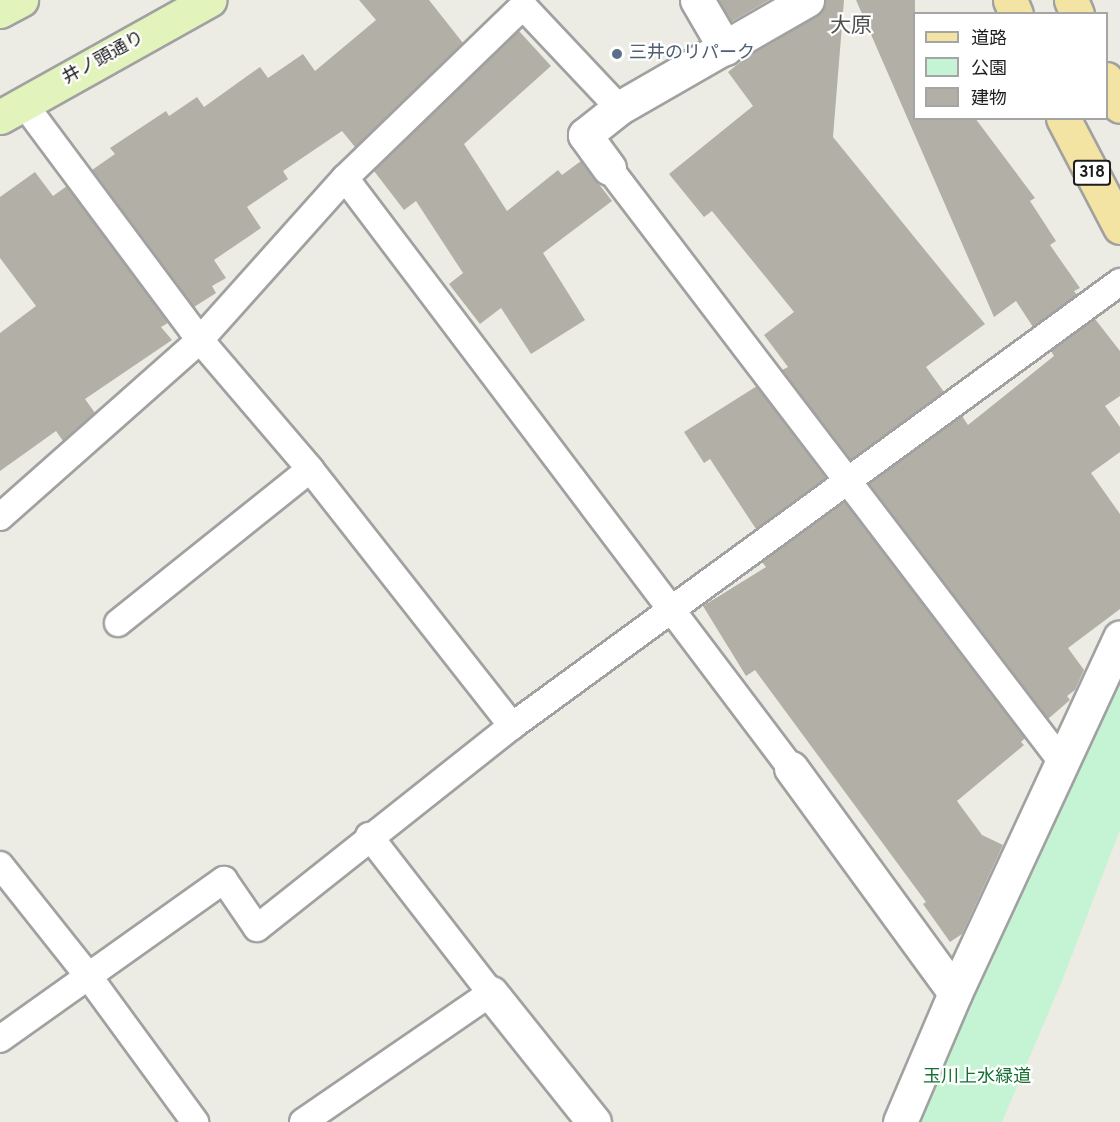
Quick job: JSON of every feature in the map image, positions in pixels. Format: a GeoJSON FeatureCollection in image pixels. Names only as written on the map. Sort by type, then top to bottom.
{"type":"FeatureCollection","features":[{"type":"Feature","properties":{"kind":"main road"},"geometry":{"type":"LineString","coordinates":[[0,11],[21,0]]}},
{"type":"Feature","properties":{"kind":"main road","name":"井ノ頭通り"},"geometry":{"type":"LineString","coordinates":[[12,110],[209,0]]}},
{"type":"Feature","properties":{"kind":"main road"},"geometry":{"type":"LineString","coordinates":[[1108,81],[1120,105]]}},
{"type":"Feature","properties":{"kind":"main road","name":"318"},"geometry":{"type":"LineString","coordinates":[[1064,120],[1120,227]]}},
{"type":"Feature","properties":{"kind":"street"},"geometry":{"type":"LineString","coordinates":[[697,0],[725,48]]}},
{"type":"Feature","properties":{"kind":"street"},"geometry":{"type":"LineString","coordinates":[[609,168],[585,135],[619,108],[807,0]]}},
{"type":"Feature","properties":{"kind":"street"},"geometry":{"type":"LineString","coordinates":[[900,1122],[955,993],[1120,637]]}},
{"type":"Feature","properties":{"kind":"street"},"geometry":{"type":"LineString","coordinates":[[791,768],[955,993]]}},
{"type":"Feature","properties":{"kind":"street"},"geometry":{"type":"LineString","coordinates":[[491,993],[594,1122]]}},
{"type":"Feature","properties":{"kind":"lane"},"geometry":{"type":"LineString","coordinates":[[0,517],[200,340],[345,178],[523,6],[619,108]]}},
{"type":"Feature","properties":{"kind":"lane"},"geometry":{"type":"LineString","coordinates":[[12,110],[200,340],[310,468],[512,726]]}},
{"type":"Feature","properties":{"kind":"lane"},"geometry":{"type":"LineString","coordinates":[[609,168],[848,478],[1062,762]]}},
{"type":"Feature","properties":{"kind":"lane"},"geometry":{"type":"LineString","coordinates":[[345,178],[791,768]]}},
{"type":"Feature","properties":{"kind":"lane"},"geometry":{"type":"LineString","coordinates":[[0,1039],[224,880],[257,928],[369,836],[512,726],[848,478],[1120,282]]}},
{"type":"Feature","properties":{"kind":"lane"},"geometry":{"type":"LineString","coordinates":[[118,623],[310,468]]}},
{"type":"Feature","properties":{"kind":"lane"},"geometry":{"type":"LineString","coordinates":[[303,1122],[491,993],[369,836]]}},
{"type":"Feature","properties":{"kind":"lane"},"geometry":{"type":"LineString","coordinates":[[0,865],[89,977],[195,1122]]}},
{"type":"Feature","properties":{"kind":"green space","name":"玉川上水緑道"},"geometry":{"type":"Polygon","coordinates":[[[1120,675],[1120,830],[1062,981],[1002,1122],[914,1122],[1011,900],[1120,675]]]}},
{"type":"Feature","properties":{"kind":"building"},"geometry":{"type":"Polygon","coordinates":[[[359,0],[429,0],[463,43],[355,147],[342,131],[283,171],[288,179],[247,207],[261,228],[214,260],[226,278],[212,286],[216,293],[194,307],[92,170],[115,154],[110,148],[166,111],[169,116],[197,97],[204,107],[260,67],[268,78],[303,54],[315,71],[376,20],[359,0]]]}},
{"type":"Feature","properties":{"kind":"building"},"geometry":{"type":"Polygon","coordinates":[[[719,0],[769,0],[731,22],[719,0]]]}},
{"type":"Feature","properties":{"kind":"building"},"geometry":{"type":"Polygon","coordinates":[[[826,0],[844,0],[833,137],[985,324],[926,367],[944,392],[851,460],[782,370],[788,367],[764,335],[794,312],[712,211],[704,217],[669,174],[753,106],[728,72],[748,56],[816,16],[826,0]]]}},
{"type":"Feature","properties":{"kind":"building"},"geometry":{"type":"Polygon","coordinates":[[[856,0],[915,0],[913,120],[976,120],[1035,198],[1030,201],[1056,241],[1050,245],[1080,288],[1074,291],[1077,295],[1033,327],[1016,301],[994,317],[856,0]]]}},
{"type":"Feature","properties":{"kind":"building"},"geometry":{"type":"Polygon","coordinates":[[[519,31],[551,66],[464,144],[507,211],[558,170],[562,175],[581,161],[612,201],[543,253],[585,320],[531,354],[501,308],[480,324],[449,284],[463,273],[416,201],[404,210],[374,171],[519,31]]]}},
{"type":"Feature","properties":{"kind":"building"},"geometry":{"type":"Polygon","coordinates":[[[35,172],[53,196],[67,186],[168,323],[161,327],[172,340],[85,399],[95,413],[63,441],[56,431],[0,471],[0,333],[36,306],[0,258],[0,197],[35,172]]]}},
{"type":"Feature","properties":{"kind":"building"},"geometry":{"type":"Polygon","coordinates":[[[1095,319],[1120,351],[1120,396],[1105,406],[1120,427],[1120,452],[1091,473],[1120,514],[1120,609],[1068,648],[1084,670],[1075,690],[1067,696],[1070,700],[1048,719],[869,484],[962,416],[968,425],[1054,356],[1051,351],[1095,319]]]}},
{"type":"Feature","properties":{"kind":"building"},"geometry":{"type":"Polygon","coordinates":[[[757,386],[826,478],[756,529],[710,459],[704,463],[684,432],[757,386]]]}},
{"type":"Feature","properties":{"kind":"building"},"geometry":{"type":"Polygon","coordinates":[[[845,502],[1025,738],[1021,742],[1024,745],[957,801],[982,835],[1003,845],[962,934],[950,942],[923,904],[926,902],[755,670],[746,676],[703,606],[766,567],[762,562],[845,502]]]}},
{"type":"Feature","properties":{"kind":"place","name":"三井のリパーク"},"geometry":{"type":"Point","coordinates":[617,54]}},
{"type":"Feature","properties":{"kind":"district","name":"大原"},"geometry":{"type":"Point","coordinates":[851,27]}}]}
